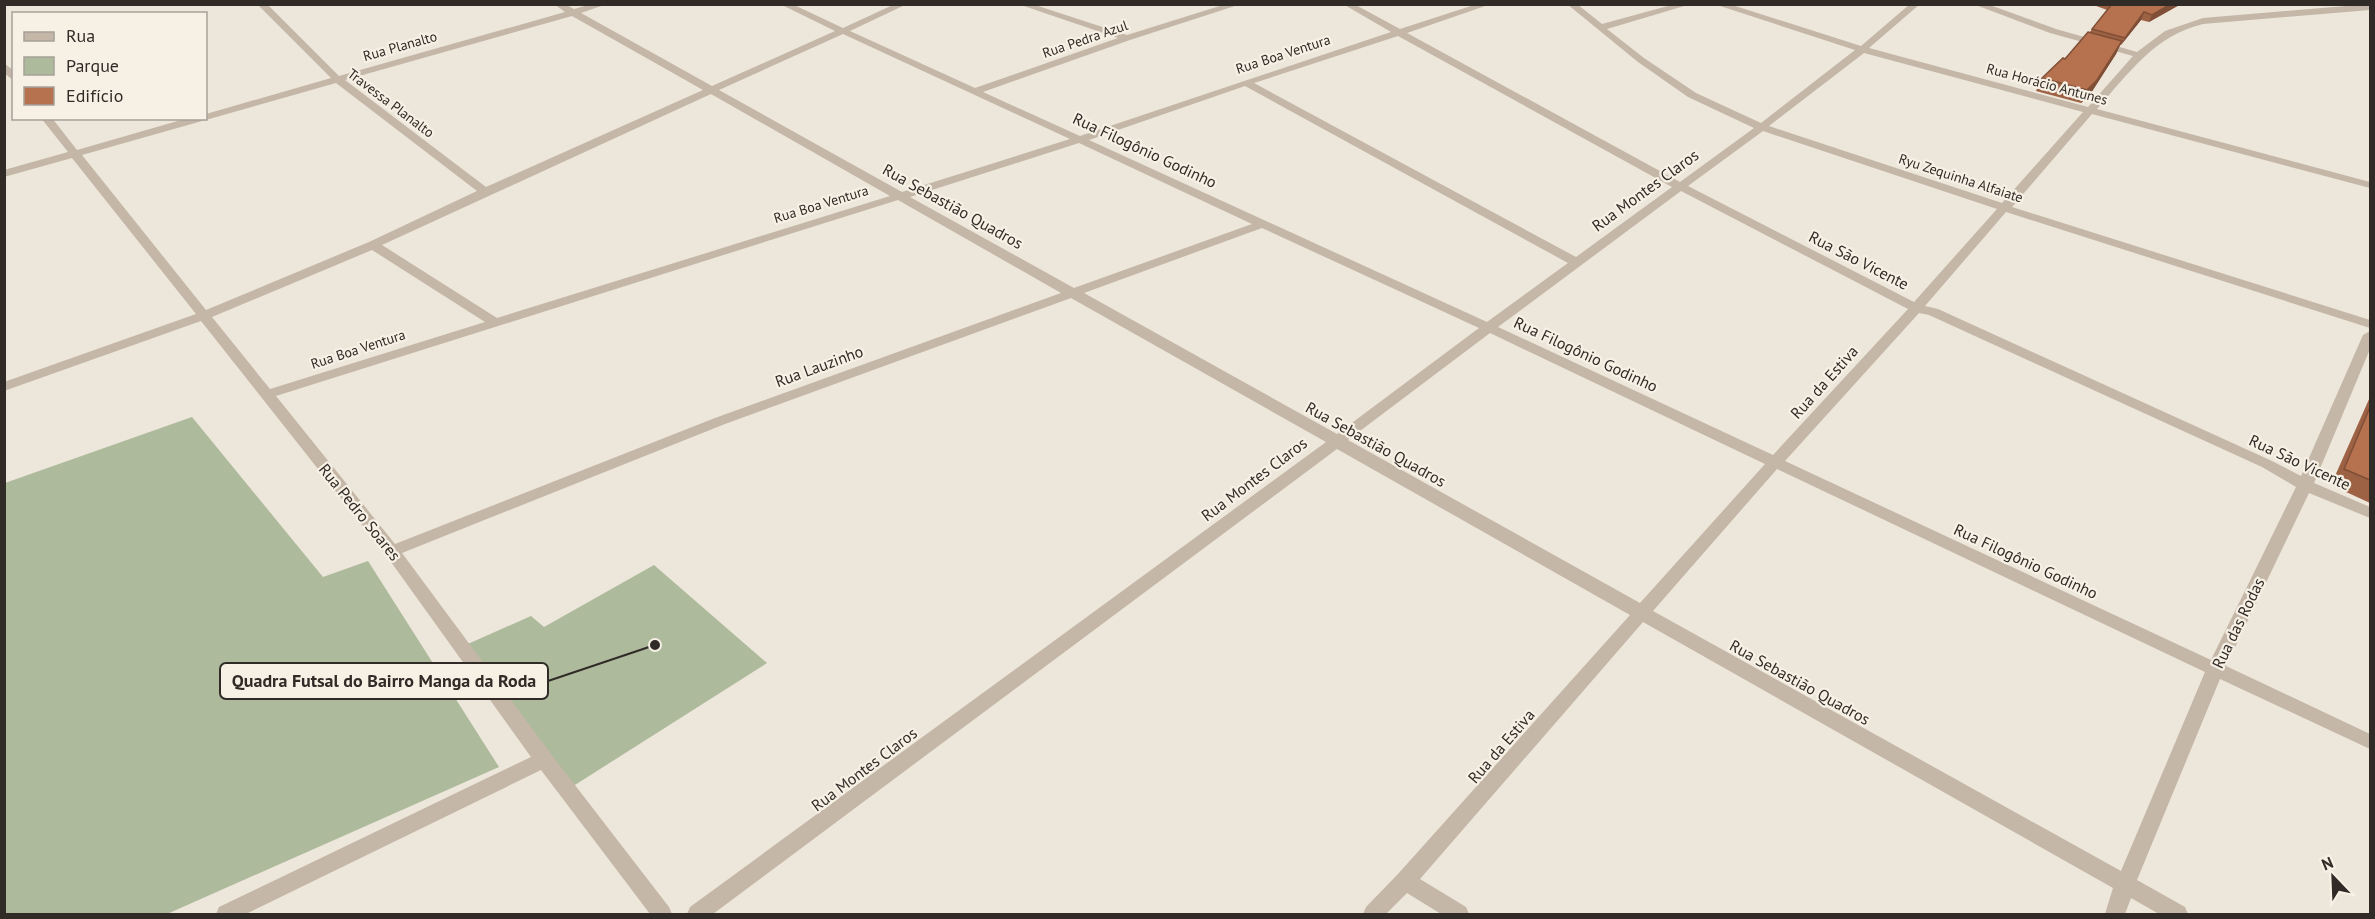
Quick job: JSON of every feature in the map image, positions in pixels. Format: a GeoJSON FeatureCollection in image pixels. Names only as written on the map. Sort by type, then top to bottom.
{"type":"FeatureCollection","features":[{"type":"Feature","properties":{"kind":"street","name":"Travessa Planalto"},"geometry":{"type":"LineString","coordinates":[[261,4],[337,79],[485,192]]}},
{"type":"Feature","properties":{"kind":"street","name":"Rua Sebastião Quadros"},"geometry":{"type":"LineString","coordinates":[[558,4],[2178,915]]}},
{"type":"Feature","properties":{"kind":"street","name":"Rua Planalto"},"geometry":{"type":"LineString","coordinates":[[207,117],[603,4]]}},
{"type":"Feature","properties":{"kind":"street","name":"Rua Filogônio Godinho"},"geometry":{"type":"LineString","coordinates":[[784,4],[1489,328],[2370,742]]}},
{"type":"Feature","properties":{"kind":"street"},"geometry":{"type":"LineString","coordinates":[[4,387],[203,316],[373,245],[485,192],[903,4]]}},
{"type":"Feature","properties":{"kind":"street"},"geometry":{"type":"LineString","coordinates":[[1022,4],[1126,38]]}},
{"type":"Feature","properties":{"kind":"street","name":"Rua Pedra Azul"},"geometry":{"type":"LineString","coordinates":[[976,91],[1126,38],[1237,4]]}},
{"type":"Feature","properties":{"kind":"street","name":"Rua São Vicente"},"geometry":{"type":"LineString","coordinates":[[1347,4],[1681,187],[1916,308],[1933,312],[2370,513]]}},
{"type":"Feature","properties":{"kind":"street","name":"Rua Boa Ventura"},"geometry":{"type":"LineString","coordinates":[[266,395],[1082,139],[1246,82],[1487,4]]}},
{"type":"Feature","properties":{"kind":"street","name":"Ryu Zequinha Alfaiate"},"geometry":{"type":"LineString","coordinates":[[1571,4],[1599,28],[1692,95],[1761,127],[2002,207],[2370,324]]}},
{"type":"Feature","properties":{"kind":"street"},"geometry":{"type":"LineString","coordinates":[[1599,28],[1687,4]]}},
{"type":"Feature","properties":{"kind":"street","name":"Rua Horácio Antunes"},"geometry":{"type":"LineString","coordinates":[[1719,4],[1864,50],[2370,184]]}},
{"type":"Feature","properties":{"kind":"street","name":"Rua Montes Claros"},"geometry":{"type":"LineString","coordinates":[[697,915],[1576,262],[1681,187],[1864,50],[1916,4]]}},
{"type":"Feature","properties":{"kind":"street"},"geometry":{"type":"LineString","coordinates":[[1977,4],[2053,31],[2139,55]]}},
{"type":"Feature","properties":{"kind":"street","name":"Rua da Estiva"},"geometry":{"type":"LineString","coordinates":[[1373,915],[2139,55],[2160,36],[2177,26],[2186,24],[2244,16],[2370,7]]}},
{"type":"Feature","properties":{"kind":"street"},"geometry":{"type":"LineString","coordinates":[[1246,82],[1576,262]]}},
{"type":"Feature","properties":{"kind":"street","name":"Rua Pedro Soares"},"geometry":{"type":"LineString","coordinates":[[47,120],[392,551],[544,760],[662,915]]}},
{"type":"Feature","properties":{"kind":"street","name":"Rua Planalto"},"geometry":{"type":"LineString","coordinates":[[4,174],[196,120]]}},
{"type":"Feature","properties":{"kind":"street","name":"Rua Lauzinho"},"geometry":{"type":"LineString","coordinates":[[392,551],[720,421],[1262,224]]}},
{"type":"Feature","properties":{"kind":"street"},"geometry":{"type":"LineString","coordinates":[[373,245],[494,322]]}},
{"type":"Feature","properties":{"kind":"street","name":"Rua das Rodas"},"geometry":{"type":"LineString","coordinates":[[2115,915],[2125,885],[2215,670],[2305,485],[2370,335]]}},
{"type":"Feature","properties":{"kind":"street"},"geometry":{"type":"LineString","coordinates":[[226,915],[544,760]]}},
{"type":"Feature","properties":{"kind":"street"},"geometry":{"type":"LineString","coordinates":[[1405,881],[1459,915]]}},
{"type":"Feature","properties":{"kind":"green space"},"geometry":{"type":"Polygon","coordinates":[[[192,417],[323,577],[368,561],[499,767],[167,914],[5,914],[5,483],[192,417]]]}},
{"type":"Feature","properties":{"kind":"green space"},"geometry":{"type":"Polygon","coordinates":[[[654,565],[767,663],[567,790],[461,647],[531,616],[544,627],[654,565]]]}},
{"type":"Feature","properties":{"kind":"building"},"geometry":{"type":"Polygon","coordinates":[[[2112,4],[2171,4],[2152,15],[2144,12],[2125,38],[2092,29],[2112,4]]]}},
{"type":"Feature","properties":{"kind":"building"},"geometry":{"type":"Polygon","coordinates":[[[2088,32],[2122,41],[2097,80],[2087,90],[2042,78],[2063,58],[2065,59],[2088,32]]]}},
{"type":"Feature","properties":{"kind":"building"},"geometry":{"type":"Polygon","coordinates":[[[2370,407],[2370,480],[2344,469],[2370,407]]]}},
{"type":"Feature","properties":{"kind":"place","name":"Quadra Futsal do Bairro Manga da Roda"},"geometry":{"type":"Point","coordinates":[655,645]}}]}
